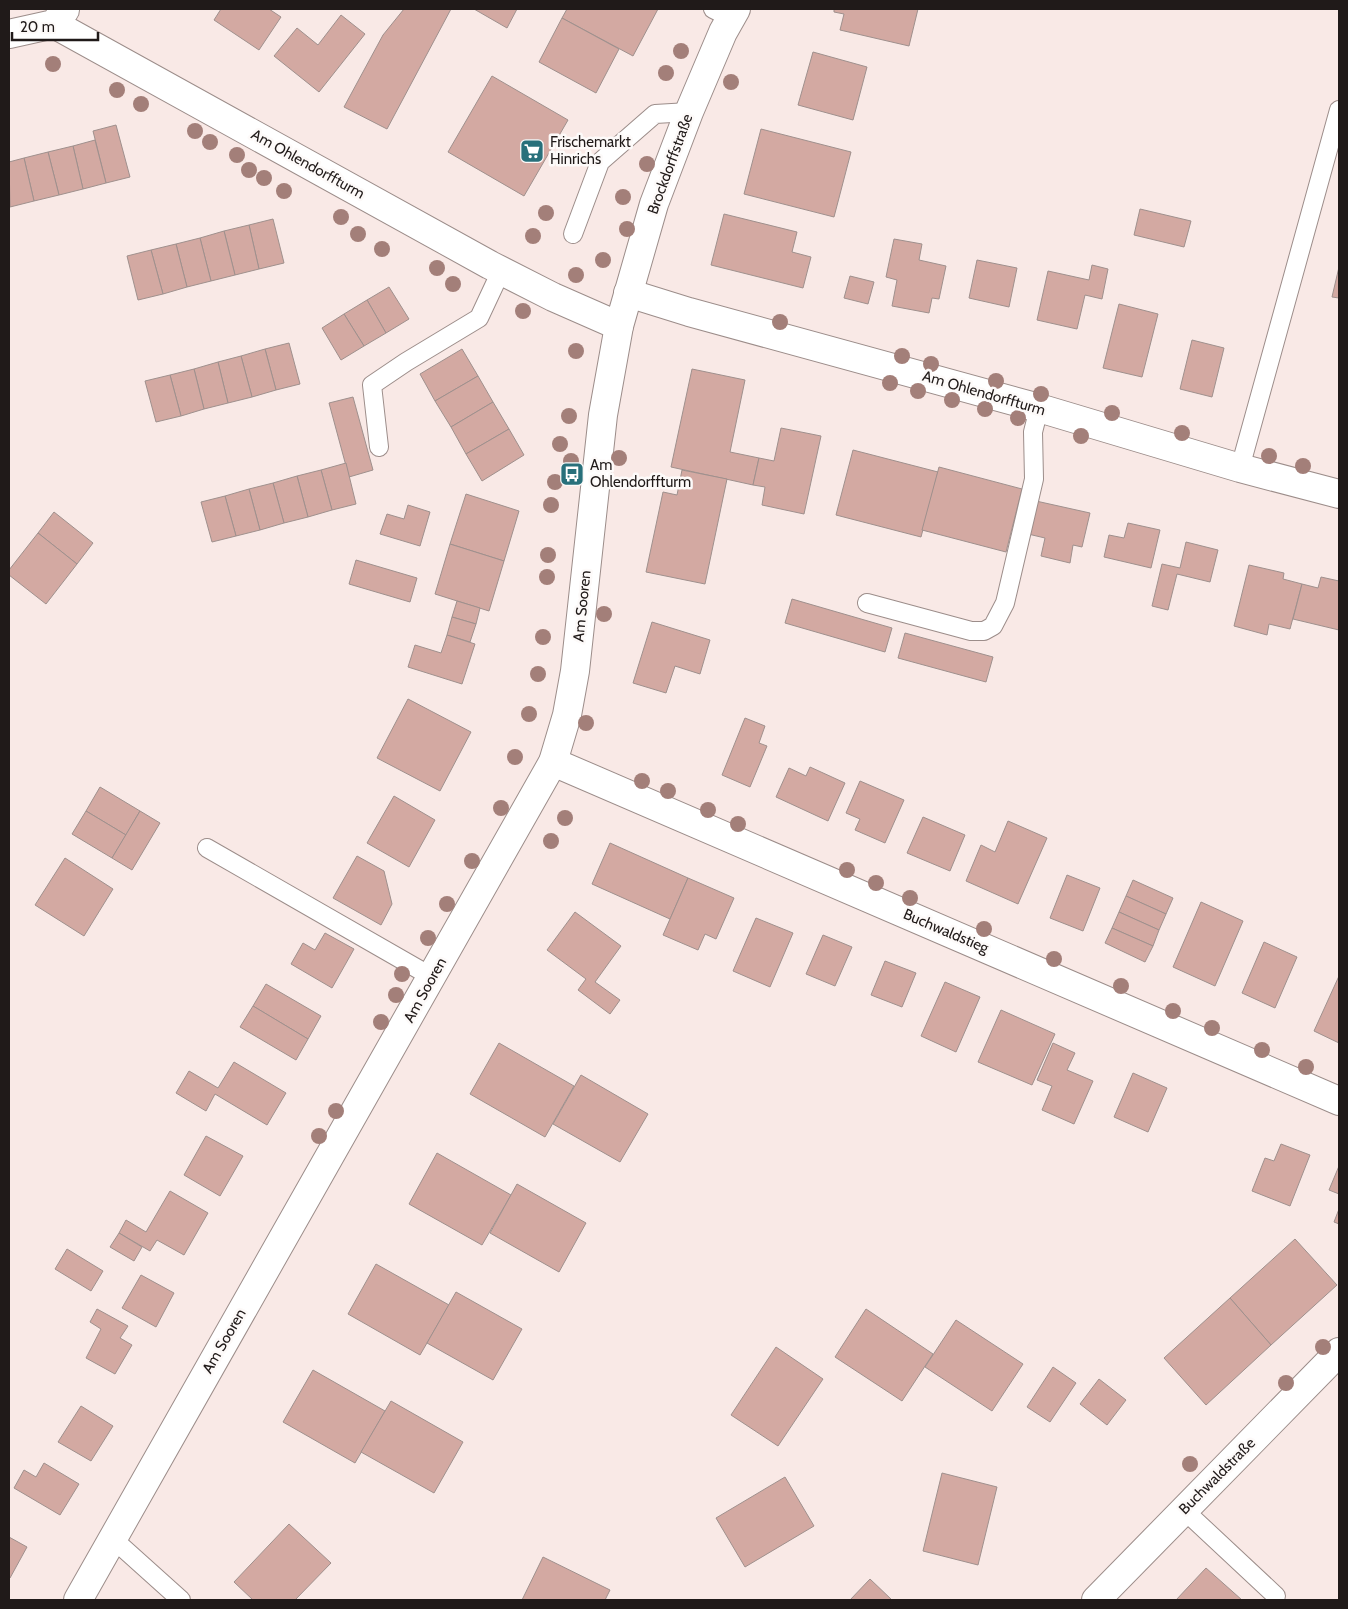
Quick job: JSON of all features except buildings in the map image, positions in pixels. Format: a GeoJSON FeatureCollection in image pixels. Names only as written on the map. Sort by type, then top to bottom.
{"type":"FeatureCollection","features":[{"type":"Feature","properties":{"kind":"street","name":"Brockdorffstraße"},"geometry":{"type":"LineString","coordinates":[[619,326],[654,204],[722,32],[726,12]]}},
{"type":"Feature","properties":{"kind":"street"},"geometry":{"type":"LineString","coordinates":[[9,34],[60,16]]}},
{"type":"Feature","properties":{"kind":"street","name":"Am Ohlendorffturm"},"geometry":{"type":"LineString","coordinates":[[60,16],[502,271],[553,298],[619,326]]}},
{"type":"Feature","properties":{"kind":"street","name":"Am Ohlendorffturm"},"geometry":{"type":"LineString","coordinates":[[628,293],[1039,408],[1240,468],[1339,494]]}},
{"type":"Feature","properties":{"kind":"street","name":"Am Sooren"},"geometry":{"type":"LineString","coordinates":[[78,1600],[553,762],[567,715],[575,671],[603,416],[619,326]]}},
{"type":"Feature","properties":{"kind":"street","name":"Buchwaldstieg"},"geometry":{"type":"LineString","coordinates":[[553,762],[1339,1101]]}},
{"type":"Feature","properties":{"kind":"street","name":"Buchwaldstraße"},"geometry":{"type":"LineString","coordinates":[[1096,1600],[1339,1352]]}},
{"type":"Feature","properties":{"kind":"lane"},"geometry":{"type":"LineString","coordinates":[[1240,468],[1339,110]]}},
{"type":"Feature","properties":{"kind":"lane"},"geometry":{"type":"LineString","coordinates":[[573,234],[600,162],[654,114],[689,112]]}},
{"type":"Feature","properties":{"kind":"lane"},"geometry":{"type":"LineString","coordinates":[[379,447],[372,385],[479,318],[502,271]]}},
{"type":"Feature","properties":{"kind":"lane"},"geometry":{"type":"LineString","coordinates":[[868,603],[971,631],[984,630],[993,626],[1005,603],[1032,488],[1034,476],[1033,432],[1039,408]]}},
{"type":"Feature","properties":{"kind":"lane"},"geometry":{"type":"LineString","coordinates":[[207,848],[432,978]]}},
{"type":"Feature","properties":{"kind":"lane"},"geometry":{"type":"LineString","coordinates":[[1184,1510],[1276,1596]]}},
{"type":"Feature","properties":{"kind":"lane"},"geometry":{"type":"LineString","coordinates":[[112,1538],[182,1600]]}},
{"type":"Feature","properties":{"kind":"place","name":"Frischemarkt Hinrichs"},"geometry":{"type":"Point","coordinates":[532,151]}},
{"type":"Feature","properties":{"kind":"place","name":"Am Ohlendorffturm"},"geometry":{"type":"Point","coordinates":[572,474]}}]}
